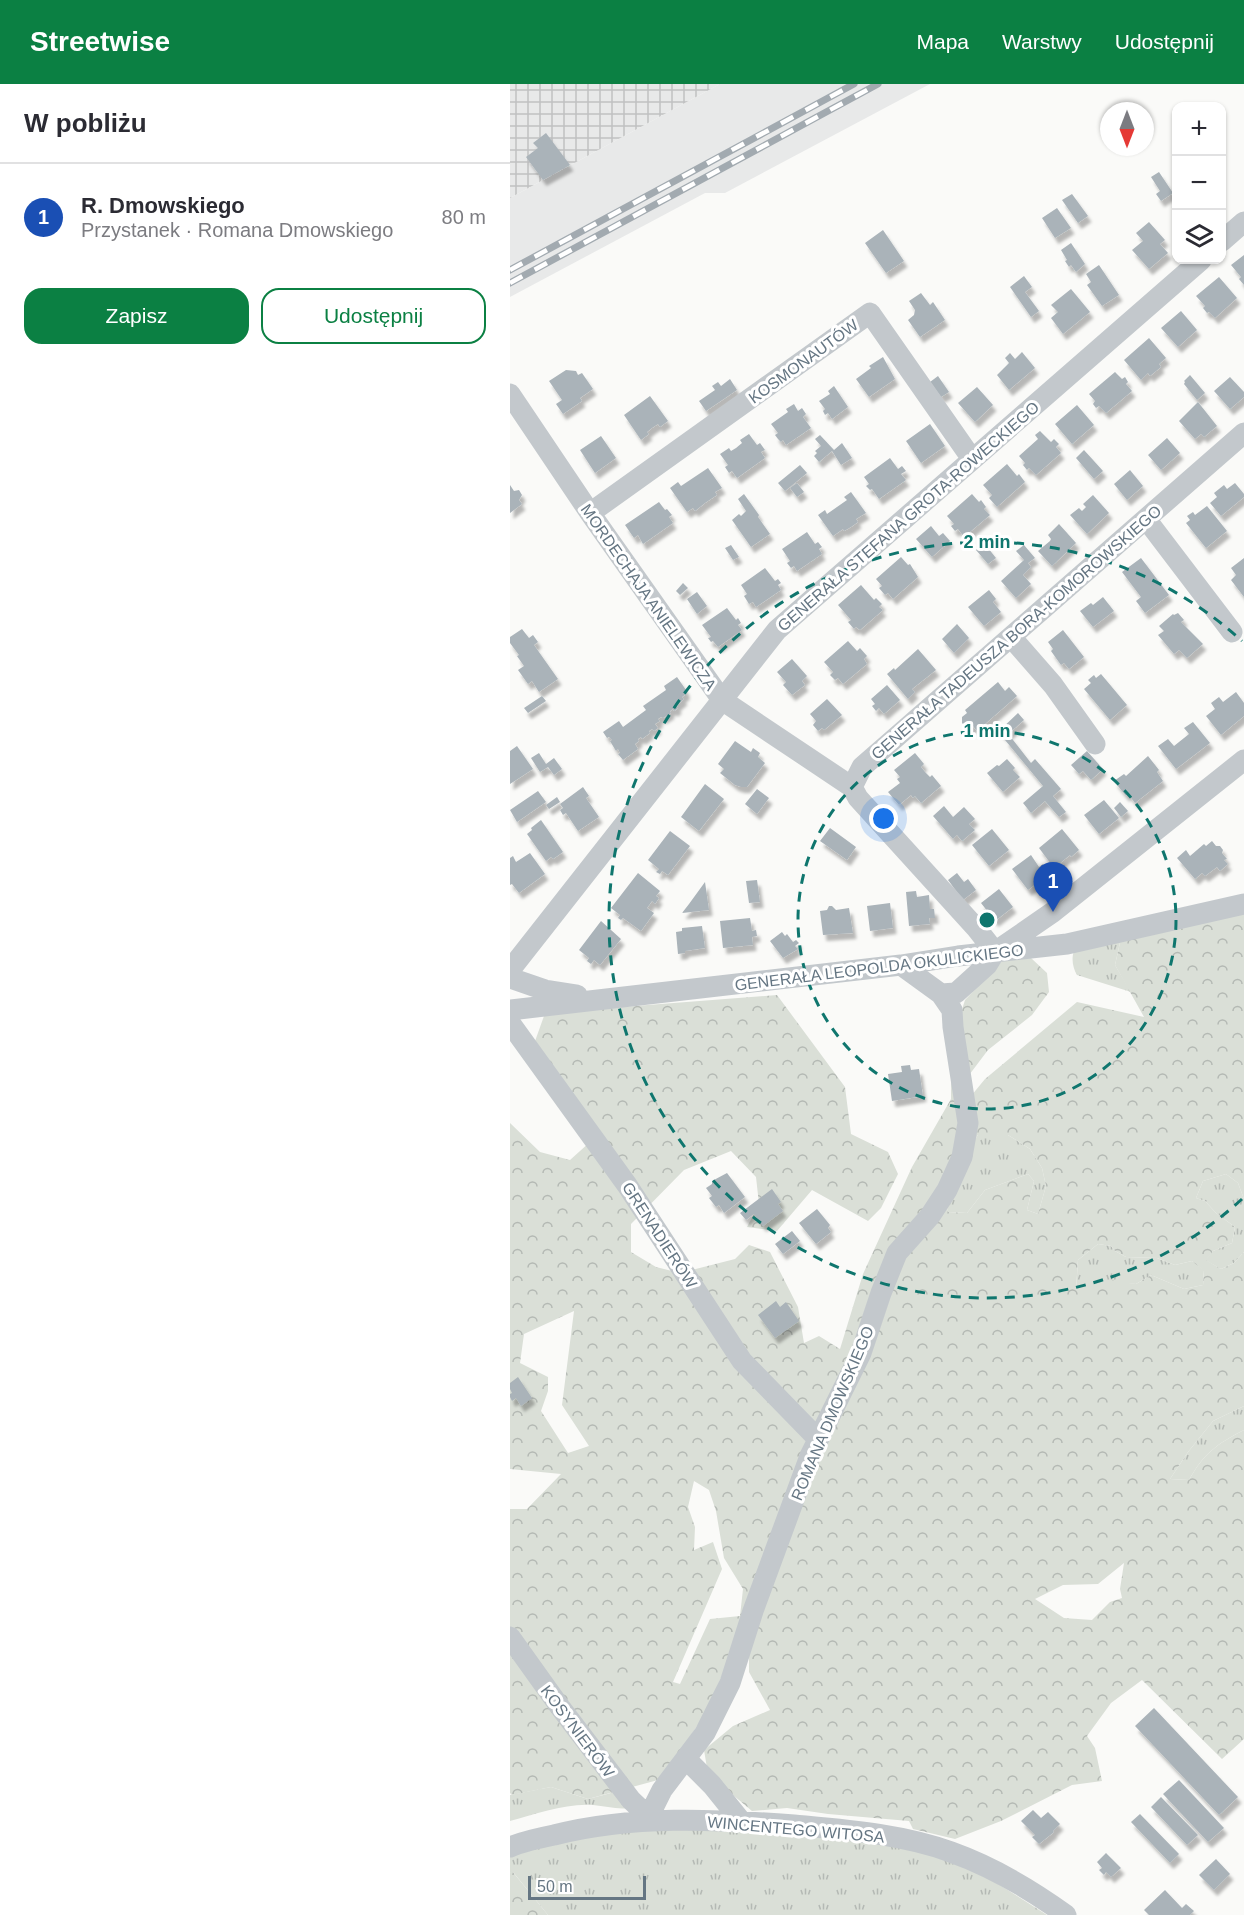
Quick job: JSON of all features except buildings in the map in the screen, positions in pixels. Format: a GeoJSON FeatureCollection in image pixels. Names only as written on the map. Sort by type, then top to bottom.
{"type":"FeatureCollection","features":[{"type":"Feature","properties":{"kind":"street"},"geometry":{"type":"LineString","coordinates":[[1226,237],[1244,222]]}},
{"type":"Feature","properties":{"kind":"street","name":"GENERAŁA STEFANA GROTA-ROWECKIEGO"},"geometry":{"type":"LineString","coordinates":[[510,970],[777,630],[1196,264]]}},
{"type":"Feature","properties":{"kind":"street","name":"KOSMONAUTÓW"},"geometry":{"type":"LineString","coordinates":[[590,513],[870,313],[972,459]]}},
{"type":"Feature","properties":{"kind":"street","name":"MORDECHAJA ANIELEWICZA"},"geometry":{"type":"LineString","coordinates":[[510,394],[590,513],[722,700],[852,787]]}},
{"type":"Feature","properties":{"kind":"street","name":"GENERAŁA TADEUSZA BORA-KOMOROWSKIEGO"},"geometry":{"type":"LineString","coordinates":[[852,787],[862,767],[1244,433]]}},
{"type":"Feature","properties":{"kind":"street"},"geometry":{"type":"LineString","coordinates":[[1146,519],[1232,632]]}},
{"type":"Feature","properties":{"kind":"street"},"geometry":{"type":"LineString","coordinates":[[1011,637],[1053,685],[1095,744]]}},
{"type":"Feature","properties":{"kind":"street"},"geometry":{"type":"LineString","coordinates":[[901,965],[941,994],[956,993],[987,965],[995,952],[1053,912],[1244,760]]}},
{"type":"Feature","properties":{"kind":"street"},"geometry":{"type":"LineString","coordinates":[[852,787],[858,798],[977,929],[995,952]]}},
{"type":"Feature","properties":{"kind":"street","name":"GENERAŁA LEOPOLDA OKULICKIEGO"},"geometry":{"type":"LineString","coordinates":[[510,1010],[1067,944],[1244,904]]}},
{"type":"Feature","properties":{"kind":"street"},"geometry":{"type":"LineString","coordinates":[[510,978],[545,990],[601,999]]}},
{"type":"Feature","properties":{"kind":"street","name":"ROMANA DMOWSKIEGO"},"geometry":{"type":"LineString","coordinates":[[652,1820],[654,1806],[662,1790],[705,1733],[729,1683],[810,1456],[861,1353],[897,1253],[930,1216],[947,1190],[962,1157],[968,1123],[952,1010],[941,994]]}},
{"type":"Feature","properties":{"kind":"street","name":"GRENADIERÓW"},"geometry":{"type":"LineString","coordinates":[[510,1023],[627,1185],[742,1361],[819,1439]]}},
{"type":"Feature","properties":{"kind":"street","name":"KOSYNIERÓW"},"geometry":{"type":"LineString","coordinates":[[510,1637],[631,1800],[652,1820]]}},
{"type":"Feature","properties":{"kind":"street"},"geometry":{"type":"LineString","coordinates":[[686,1759],[712,1785],[741,1821]]}},
{"type":"Feature","properties":{"kind":"street","name":"WINCENTEGO WITOSA"},"geometry":{"type":"LineString","coordinates":[[510,1847],[580,1828],[652,1820],[741,1821],[834,1829],[899,1837],[950,1851],[989,1867],[1028,1888],[1066,1915]]}},
{"type":"Feature","properties":{"kind":"shaded area"},"geometry":{"type":"Polygon","coordinates":[[[510,84],[720,84],[510,198],[510,84]]]}},
{"type":"Feature","properties":{"kind":"shaded area"},"geometry":{"type":"Polygon","coordinates":[[[720,84],[930,84],[725,193],[705,193],[510,297],[510,198],[720,84]]]}},
{"type":"Feature","properties":{"kind":"green space"},"geometry":{"type":"Polygon","coordinates":[[[1244,913],[1244,1199],[1238,1183],[1226,1174],[1203,1181],[1196,1198],[1205,1201],[1216,1213],[1235,1227],[1232,1243],[1213,1251],[1206,1260],[1221,1269],[1234,1263],[1244,1252],[1244,1406],[1213,1421],[1170,1479],[1189,1480],[1212,1450],[1244,1430],[1244,1739],[1222,1759],[1142,1680],[1111,1703],[1087,1736],[1095,1748],[1102,1781],[1072,1785],[1001,1821],[955,1839],[913,1829],[909,1821],[787,1808],[752,1811],[708,1774],[704,1750],[733,1726],[770,1710],[749,1672],[749,1632],[726,1667],[703,1717],[672,1764],[658,1780],[588,1799],[551,1787],[512,1795],[510,1793],[510,1509],[527,1509],[561,1474],[510,1469],[510,1123],[540,1152],[570,1160],[590,1142],[534,1044],[544,1016],[596,1009],[777,995],[845,1087],[851,1134],[888,1152],[898,1174],[881,1208],[868,1221],[812,1190],[777,1231],[747,1227],[759,1204],[756,1177],[731,1151],[684,1170],[631,1224],[631,1252],[656,1267],[680,1273],[735,1259],[749,1245],[770,1252],[798,1307],[804,1343],[819,1336],[840,1349],[863,1274],[912,1167],[951,1099],[951,1044],[965,1000],[1004,959],[1031,958],[1047,973],[1049,992],[1032,1015],[988,1050],[957,1091],[962,1107],[985,1079],[1077,1002],[1144,1017],[1115,965],[1121,938],[1244,913]],[[978,1135],[970,1146],[947,1199],[948,1212],[967,1213],[985,1190],[1028,1174],[1034,1181],[1027,1210],[1038,1214],[1046,1186],[1042,1168],[1030,1149],[1008,1135],[978,1135]],[[1098,1244],[1078,1260],[1076,1290],[1109,1280],[1136,1284],[1151,1275],[1184,1289],[1203,1285],[1204,1271],[1192,1261],[1175,1265],[1157,1258],[1126,1257],[1111,1246],[1098,1244]],[[574,1311],[524,1334],[520,1363],[548,1377],[548,1391],[541,1411],[568,1453],[589,1446],[562,1405],[574,1311]],[[694,1481],[688,1507],[695,1527],[694,1550],[713,1542],[722,1569],[673,1682],[680,1684],[710,1619],[740,1616],[743,1589],[724,1558],[716,1511],[709,1490],[694,1481]],[[1124,1563],[1098,1584],[1063,1585],[1035,1599],[1064,1618],[1092,1620],[1110,1602],[1122,1598],[1120,1589],[1124,1563]]]}},
{"type":"Feature","properties":{"kind":"green space"},"geometry":{"type":"Polygon","coordinates":[[[1121,938],[1115,965],[1131,992],[1077,975],[1073,963],[1074,951],[1121,938]]]}},
{"type":"Feature","properties":{"kind":"green space"},"geometry":{"type":"Polygon","coordinates":[[[978,1135],[1008,1135],[1030,1149],[1042,1168],[1046,1186],[1038,1214],[1027,1210],[1034,1181],[1028,1174],[985,1190],[967,1213],[948,1212],[947,1199],[970,1146],[978,1135]]]}},
{"type":"Feature","properties":{"kind":"green space"},"geometry":{"type":"Polygon","coordinates":[[[1226,1174],[1238,1183],[1244,1199],[1244,1252],[1234,1263],[1221,1269],[1205,1260],[1213,1251],[1232,1243],[1235,1227],[1216,1213],[1205,1201],[1196,1198],[1203,1181],[1226,1174]]]}},
{"type":"Feature","properties":{"kind":"green space"},"geometry":{"type":"Polygon","coordinates":[[[1098,1244],[1111,1246],[1126,1257],[1157,1258],[1175,1265],[1192,1261],[1204,1270],[1203,1285],[1184,1289],[1151,1275],[1136,1284],[1123,1283],[1076,1291],[1078,1260],[1098,1244]]]}},
{"type":"Feature","properties":{"kind":"green space"},"geometry":{"type":"Polygon","coordinates":[[[1244,1406],[1244,1430],[1212,1450],[1189,1480],[1170,1479],[1213,1421],[1244,1406]]]}},
{"type":"Feature","properties":{"kind":"green space"},"geometry":{"type":"Polygon","coordinates":[[[551,1787],[588,1799],[630,1788],[630,1808],[572,1806],[510,1821],[510,1795],[551,1787]]]}},
{"type":"Feature","properties":{"kind":"green space"},"geometry":{"type":"Polygon","coordinates":[[[664,1828],[812,1835],[908,1848],[944,1857],[995,1882],[1047,1915],[548,1915],[513,1872],[510,1873],[510,1857],[548,1845],[586,1837],[664,1828]]]}},
{"type":"Feature","properties":{"kind":"green space"},"geometry":{"type":"Polygon","coordinates":[[[512,1871],[548,1915],[510,1915],[510,1873],[512,1871]]]}},
{"type":"Feature","properties":{"kind":"railway"},"geometry":{"type":"LineString","coordinates":[[510,270],[854,84]]}},
{"type":"Feature","properties":{"kind":"railway"},"geometry":{"type":"LineString","coordinates":[[510,283],[878,84]]}},
{"type":"Feature","properties":{"kind":"place","name":"R. Dmowskiego"},"geometry":{"type":"Point","coordinates":[1053,912]}}]}
